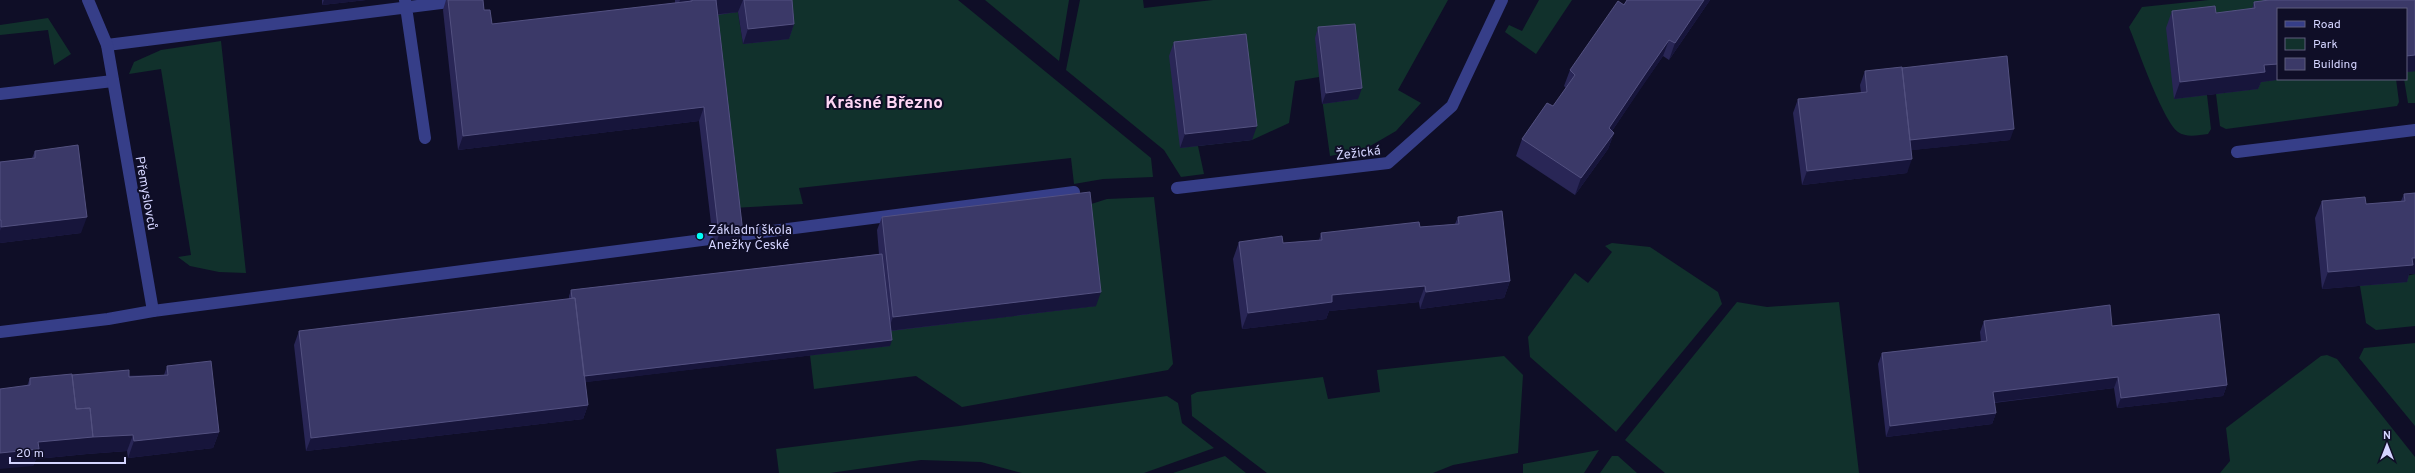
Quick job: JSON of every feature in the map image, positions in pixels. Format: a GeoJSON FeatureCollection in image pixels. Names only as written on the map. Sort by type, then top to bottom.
{"type":"FeatureCollection","features":[{"type":"Feature","properties":{"kind":"street","name":"Přemyslovců"},"geometry":{"type":"LineString","coordinates":[[88,0],[107,45],[153,310]]}},
{"type":"Feature","properties":{"kind":"street"},"geometry":{"type":"LineString","coordinates":[[107,45],[406,4],[466,0]]}},
{"type":"Feature","properties":{"kind":"street","name":"Žežická"},"geometry":{"type":"LineString","coordinates":[[1177,188],[1388,163],[1452,106],[1502,0]]}},
{"type":"Feature","properties":{"kind":"street"},"geometry":{"type":"LineString","coordinates":[[406,4],[425,138]]}},
{"type":"Feature","properties":{"kind":"street"},"geometry":{"type":"LineString","coordinates":[[0,94],[113,81]]}},
{"type":"Feature","properties":{"kind":"street"},"geometry":{"type":"LineString","coordinates":[[2237,152],[2415,130]]}},
{"type":"Feature","properties":{"kind":"street"},"geometry":{"type":"LineString","coordinates":[[0,332],[108,319],[153,310],[237,299],[1074,192]]}},
{"type":"Feature","properties":{"kind":"green space"},"geometry":{"type":"Polygon","coordinates":[[[784,0],[958,0],[1151,158],[1153,177],[1103,179],[1074,184],[1071,158],[799,188],[803,204],[733,208],[711,15],[738,12],[743,44],[784,0]]]}},
{"type":"Feature","properties":{"kind":"green space"},"geometry":{"type":"Polygon","coordinates":[[[985,0],[1069,0],[1059,61],[985,0]]]}},
{"type":"Feature","properties":{"kind":"green space"},"geometry":{"type":"Polygon","coordinates":[[[1080,0],[1143,0],[1144,8],[1213,0],[1448,0],[1398,90],[1421,103],[1396,131],[1365,149],[1330,156],[1319,77],[1295,81],[1289,123],[1252,140],[1198,146],[1204,174],[1181,177],[1164,150],[1066,70],[1080,0]]]}},
{"type":"Feature","properties":{"kind":"green space"},"geometry":{"type":"Polygon","coordinates":[[[1539,0],[1572,0],[1536,54],[1505,32],[1509,25],[1522,31],[1539,0]]]}},
{"type":"Feature","properties":{"kind":"green space"},"geometry":{"type":"Polygon","coordinates":[[[2209,0],[2401,0],[2353,8],[2277,8],[2277,10],[2207,95],[2211,129],[2208,134],[2193,136],[2181,134],[2172,125],[2151,83],[2129,27],[2142,7],[2209,0]]]}},
{"type":"Feature","properties":{"kind":"green space"},"geometry":{"type":"Polygon","coordinates":[[[48,18],[71,54],[54,65],[48,30],[0,35],[0,25],[48,18]]]}},
{"type":"Feature","properties":{"kind":"green space"},"geometry":{"type":"Polygon","coordinates":[[[221,41],[246,273],[219,272],[190,266],[178,257],[191,255],[161,69],[129,74],[134,62],[161,50],[221,41]]]}},
{"type":"Feature","properties":{"kind":"green space"},"geometry":{"type":"Polygon","coordinates":[[[2415,71],[2415,103],[2408,103],[2404,80],[2407,80],[2407,72],[2415,71]]]}},
{"type":"Feature","properties":{"kind":"green space"},"geometry":{"type":"Polygon","coordinates":[[[2277,80],[2396,80],[2399,102],[2397,106],[2226,129],[2220,126],[2216,94],[2258,82],[2277,80]]]}},
{"type":"Feature","properties":{"kind":"green space"},"geometry":{"type":"Polygon","coordinates":[[[1154,197],[1173,364],[1168,370],[962,407],[916,376],[814,389],[810,355],[888,331],[1096,306],[1085,206],[1107,199],[1154,197]]]}},
{"type":"Feature","properties":{"kind":"green space"},"geometry":{"type":"Polygon","coordinates":[[[1612,243],[1650,247],[1718,292],[1722,304],[1616,432],[1530,357],[1528,337],[1575,273],[1588,283],[1612,252],[1605,246],[1612,243]]]}},
{"type":"Feature","properties":{"kind":"green space"},"geometry":{"type":"Polygon","coordinates":[[[2415,274],[2415,326],[2376,330],[2366,323],[2360,286],[2415,274]]]}},
{"type":"Feature","properties":{"kind":"green space"},"geometry":{"type":"Polygon","coordinates":[[[1737,302],[1767,307],[1839,302],[1859,473],[1665,473],[1625,440],[1737,302]]]}},
{"type":"Feature","properties":{"kind":"green space"},"geometry":{"type":"Polygon","coordinates":[[[2415,343],[2415,426],[2359,358],[2364,348],[2415,343]]]}},
{"type":"Feature","properties":{"kind":"green space"},"geometry":{"type":"Polygon","coordinates":[[[2327,355],[2337,359],[2415,457],[2415,473],[2220,473],[2230,461],[2226,428],[2321,356],[2327,355]]]}},
{"type":"Feature","properties":{"kind":"green space"},"geometry":{"type":"Polygon","coordinates":[[[1504,356],[1523,375],[1518,453],[1453,465],[1433,473],[1267,473],[1192,416],[1191,395],[1197,392],[1323,377],[1328,399],[1380,392],[1377,370],[1504,356]]]}},
{"type":"Feature","properties":{"kind":"green space"},"geometry":{"type":"Polygon","coordinates":[[[1167,396],[1178,403],[1182,423],[1214,448],[1144,473],[1022,473],[981,462],[921,460],[830,473],[779,473],[776,449],[959,426],[1167,396]]]}},
{"type":"Feature","properties":{"kind":"green space"},"geometry":{"type":"Polygon","coordinates":[[[1599,450],[1584,473],[1523,473],[1523,464],[1599,450]]]}},
{"type":"Feature","properties":{"kind":"green space"},"geometry":{"type":"Polygon","coordinates":[[[1225,456],[1246,473],[1173,473],[1225,456]]]}},
{"type":"Feature","properties":{"kind":"green space"},"geometry":{"type":"Polygon","coordinates":[[[1612,456],[1618,456],[1637,473],[1600,473],[1612,456]]]}},
{"type":"Feature","properties":{"kind":"building"},"geometry":{"type":"Polygon","coordinates":[[[448,0],[483,0],[484,10],[490,10],[492,24],[692,0],[716,0],[743,233],[719,235],[704,107],[463,136],[448,0]]]}},
{"type":"Feature","properties":{"kind":"building"},"geometry":{"type":"Polygon","coordinates":[[[744,0],[792,0],[794,24],[748,29],[744,0]]]}},
{"type":"Feature","properties":{"kind":"building"},"geometry":{"type":"Polygon","coordinates":[[[1627,0],[1704,0],[1675,43],[1669,40],[1646,73],[1609,128],[1614,133],[1581,178],[1522,139],[1547,103],[1553,106],[1575,75],[1570,70],[1618,1],[1624,5],[1627,0]]]}},
{"type":"Feature","properties":{"kind":"building"},"geometry":{"type":"Polygon","coordinates":[[[2269,0],[2415,0],[2415,55],[2407,56],[2407,8],[2277,8],[2277,64],[2264,65],[2265,72],[2180,82],[2172,11],[2215,6],[2216,13],[2255,8],[2254,2],[2269,0]]]}},
{"type":"Feature","properties":{"kind":"building"},"geometry":{"type":"Polygon","coordinates":[[[1355,24],[1362,88],[1326,93],[1318,27],[1355,24]]]}},
{"type":"Feature","properties":{"kind":"building"},"geometry":{"type":"Polygon","coordinates":[[[1246,34],[1257,126],[1185,134],[1174,42],[1246,34]]]}},
{"type":"Feature","properties":{"kind":"building"},"geometry":{"type":"Polygon","coordinates":[[[2007,56],[2014,129],[1910,140],[1902,68],[2007,56]]]}},
{"type":"Feature","properties":{"kind":"building"},"geometry":{"type":"Polygon","coordinates":[[[1902,67],[1912,159],[1807,171],[1798,99],[1867,92],[1865,71],[1902,67]]]}},
{"type":"Feature","properties":{"kind":"building"},"geometry":{"type":"Polygon","coordinates":[[[78,145],[87,217],[1,227],[0,162],[35,158],[35,151],[78,145]]]}},
{"type":"Feature","properties":{"kind":"building"},"geometry":{"type":"Polygon","coordinates":[[[1090,192],[1101,292],[893,317],[882,217],[1090,192]]]}},
{"type":"Feature","properties":{"kind":"building"},"geometry":{"type":"Polygon","coordinates":[[[2415,193],[2415,258],[2412,258],[2413,265],[2328,272],[2322,201],[2365,197],[2366,204],[2405,201],[2404,194],[2415,193]]]}},
{"type":"Feature","properties":{"kind":"building"},"geometry":{"type":"Polygon","coordinates":[[[1502,211],[1510,281],[1426,292],[1425,286],[1332,295],[1332,302],[1248,313],[1239,242],[1282,236],[1283,243],[1322,240],[1321,233],[1419,222],[1420,227],[1459,224],[1458,217],[1502,211]]]}},
{"type":"Feature","properties":{"kind":"building"},"geometry":{"type":"Polygon","coordinates":[[[882,254],[892,340],[584,376],[575,298],[572,298],[571,290],[882,254]]]}},
{"type":"Feature","properties":{"kind":"building"},"geometry":{"type":"Polygon","coordinates":[[[575,298],[588,405],[311,438],[299,331],[575,298]]]}},
{"type":"Feature","properties":{"kind":"building"},"geometry":{"type":"Polygon","coordinates":[[[2110,305],[2112,326],[2219,314],[2227,385],[2121,398],[2118,377],[1993,392],[1996,413],[1890,426],[1882,353],[1987,341],[1984,321],[2110,305]]]}},
{"type":"Feature","properties":{"kind":"building"},"geometry":{"type":"Polygon","coordinates":[[[211,361],[219,432],[134,441],[133,435],[93,437],[90,408],[76,409],[72,375],[129,370],[129,377],[168,375],[167,366],[211,361]]]}},
{"type":"Feature","properties":{"kind":"building"},"geometry":{"type":"Polygon","coordinates":[[[72,374],[76,409],[90,408],[93,437],[38,442],[39,449],[0,453],[0,389],[30,385],[30,378],[72,374]]]}},
{"type":"Feature","properties":{"kind":"place","name":"Základní škola Anežky České"},"geometry":{"type":"Point","coordinates":[700,236]}},
{"type":"Feature","properties":{"kind":"district","name":"Krásné Březno"},"geometry":{"type":"Point","coordinates":[884,102]}}]}
